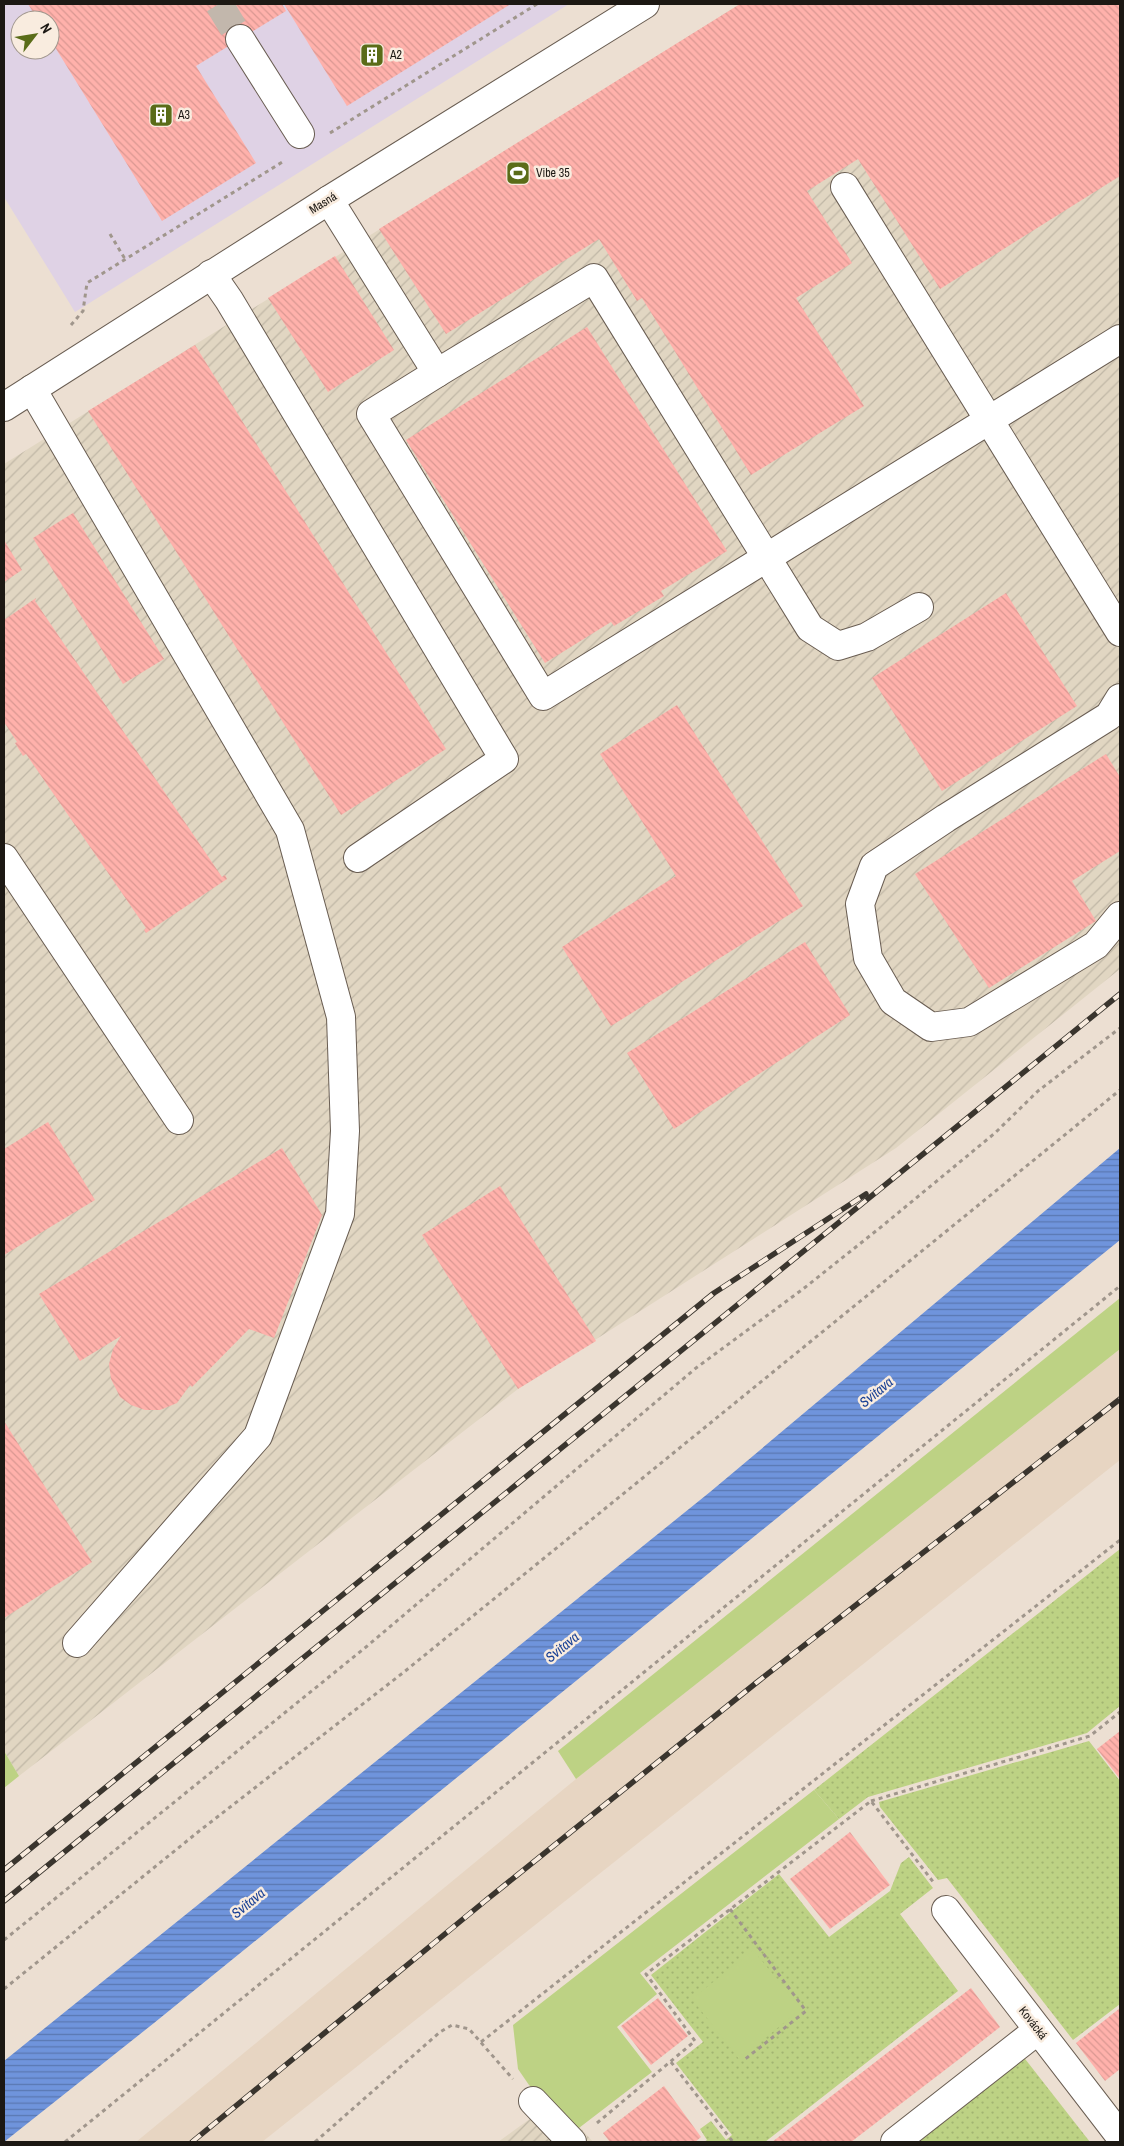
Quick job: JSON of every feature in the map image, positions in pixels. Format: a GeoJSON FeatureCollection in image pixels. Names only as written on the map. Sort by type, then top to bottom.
{"type":"FeatureCollection","features":[{"type":"Feature","properties":{"kind":"street","name":"Masná"},"geometry":{"type":"LineString","coordinates":[[4,406],[211,274],[645,4]]}},
{"type":"Feature","properties":{"kind":"street"},"geometry":{"type":"LineString","coordinates":[[240,39],[304,143]]}},
{"type":"Feature","properties":{"kind":"street"},"geometry":{"type":"LineString","coordinates":[[845,187],[1120,632]]}},
{"type":"Feature","properties":{"kind":"street"},"geometry":{"type":"LineString","coordinates":[[329,200],[436,373]]}},
{"type":"Feature","properties":{"kind":"street"},"geometry":{"type":"LineString","coordinates":[[211,274],[229,300],[504,759],[358,858]]}},
{"type":"Feature","properties":{"kind":"street"},"geometry":{"type":"LineString","coordinates":[[919,607],[867,637],[838,646],[810,628],[767,558],[594,278],[371,414],[543,696],[767,558],[1120,339]]}},
{"type":"Feature","properties":{"kind":"street"},"geometry":{"type":"LineString","coordinates":[[32,388],[290,830],[341,1017],[345,1131],[340,1214],[258,1436],[77,1643]]}},
{"type":"Feature","properties":{"kind":"street"},"geometry":{"type":"LineString","coordinates":[[1117,716],[946,818],[874,866],[860,904],[868,958],[888,993],[893,1001],[931,1027],[969,1022],[1096,945],[1120,916]]}},
{"type":"Feature","properties":{"kind":"street"},"geometry":{"type":"LineString","coordinates":[[4,858],[179,1120]]}},
{"type":"Feature","properties":{"kind":"street","name":"Kovácká"},"geometry":{"type":"LineString","coordinates":[[943,1898],[1038,2030],[1111,2106],[1120,2136]]}},
{"type":"Feature","properties":{"kind":"street"},"geometry":{"type":"LineString","coordinates":[[895,2142],[1038,2030]]}},
{"type":"Feature","properties":{"kind":"street"},"geometry":{"type":"LineString","coordinates":[[533,2101],[559,2138]]}},
{"type":"Feature","properties":{"kind":"path"},"geometry":{"type":"LineString","coordinates":[[70,326],[83,311],[87,283],[304,143],[537,4]]}},
{"type":"Feature","properties":{"kind":"path"},"geometry":{"type":"LineString","coordinates":[[110,234],[126,259]]}},
{"type":"Feature","properties":{"kind":"path"},"geometry":{"type":"LineString","coordinates":[[4,1940],[366,1647],[696,1368],[803,1289],[881,1228],[995,1133],[1038,1091],[1120,1028]]}},
{"type":"Feature","properties":{"kind":"path"},"geometry":{"type":"LineString","coordinates":[[4,1989],[198,1832],[404,1672],[1120,1090]]}},
{"type":"Feature","properties":{"kind":"path"},"geometry":{"type":"LineString","coordinates":[[65,2142],[1120,1286]]}},
{"type":"Feature","properties":{"kind":"path"},"geometry":{"type":"LineString","coordinates":[[481,2042],[1120,1540]]}},
{"type":"Feature","properties":{"kind":"path"},"geometry":{"type":"LineString","coordinates":[[596,2124],[695,2041],[646,1974],[871,1801],[1090,1736],[1120,1712]]}},
{"type":"Feature","properties":{"kind":"path"},"geometry":{"type":"LineString","coordinates":[[871,1801],[943,1898]]}},
{"type":"Feature","properties":{"kind":"path"},"geometry":{"type":"LineString","coordinates":[[730,1909],[806,2011],[744,2060]]}},
{"type":"Feature","properties":{"kind":"path"},"geometry":{"type":"LineString","coordinates":[[315,2142],[440,2032],[452,2025],[469,2030],[533,2101]]}},
{"type":"Feature","properties":{"kind":"path"},"geometry":{"type":"LineString","coordinates":[[671,2062],[733,2142]]}},
{"type":"Feature","properties":{"kind":"shaded area"},"geometry":{"type":"Polygon","coordinates":[[[4,4],[569,4],[75,312],[4,197],[4,4]]]}},
{"type":"Feature","properties":{"kind":"shaded area"},"geometry":{"type":"Polygon","coordinates":[[[740,4],[1120,4],[1120,969],[896,1148],[518,1389],[19,1776],[4,1751],[4,464],[740,4]]]}},
{"type":"Feature","properties":{"kind":"shaded area"},"geometry":{"type":"Polygon","coordinates":[[[1120,1349],[1120,1460],[262,2142],[136,2142],[576,1779],[1120,1349]]]}},
{"type":"Feature","properties":{"kind":"shaded area"},"geometry":{"type":"Polygon","coordinates":[[[556,2100],[593,2142],[498,2142],[556,2100]]]}},
{"type":"Feature","properties":{"kind":"green space"},"geometry":{"type":"Polygon","coordinates":[[[1120,1298],[1120,1349],[576,1779],[558,1751],[1120,1298]]]}},
{"type":"Feature","properties":{"kind":"green space"},"geometry":{"type":"Polygon","coordinates":[[[1120,1549],[1120,1706],[1087,1733],[868,1797],[839,1819],[814,1790],[1120,1549]]]}},
{"type":"Feature","properties":{"kind":"green space"},"geometry":{"type":"Polygon","coordinates":[[[1089,1741],[1120,1781],[1120,2004],[1073,2040],[947,1878],[938,1880],[880,1807],[879,1802],[1089,1741]]]}},
{"type":"Feature","properties":{"kind":"green space"},"geometry":{"type":"Polygon","coordinates":[[[4,1751],[19,1776],[4,1788],[4,1751]]]}},
{"type":"Feature","properties":{"kind":"green space"},"geometry":{"type":"Polygon","coordinates":[[[814,1790],[839,1819],[640,1973],[657,1994],[617,2027],[652,2072],[575,2131],[529,2085],[518,2069],[513,2025],[814,1790]]]}},
{"type":"Feature","properties":{"kind":"green space"},"geometry":{"type":"Polygon","coordinates":[[[909,1857],[933,1888],[900,1914],[958,1991],[765,2142],[704,2142],[707,2140],[700,2129],[711,2121],[726,2140],[732,2135],[676,2063],[703,2042],[651,1975],[779,1874],[829,1937],[890,1891],[901,1863],[909,1857]]]}},
{"type":"Feature","properties":{"kind":"green space"},"geometry":{"type":"Polygon","coordinates":[[[753,1950],[801,2009],[739,2059],[692,1999],[753,1950]]]}},
{"type":"Feature","properties":{"kind":"green space"},"geometry":{"type":"Polygon","coordinates":[[[1022,2055],[1090,2142],[909,2142],[1022,2055]]]}},
{"type":"Feature","properties":{"kind":"water","name":"Svitava"},"geometry":{"type":"Polygon","coordinates":[[[1120,1148],[1120,1240],[154,2023],[4,2142],[4,2061],[710,1492],[1120,1148]]]}},
{"type":"Feature","properties":{"kind":"building","name":"A3"},"geometry":{"type":"Polygon","coordinates":[[[28,4],[282,4],[286,11],[196,66],[256,163],[162,221],[60,55],[60,10],[32,10],[28,4]]]}},
{"type":"Feature","properties":{"kind":"building","name":"A2"},"geometry":{"type":"Polygon","coordinates":[[[284,4],[511,4],[347,106],[284,4]]]}},
{"type":"Feature","properties":{"kind":"building"},"geometry":{"type":"Polygon","coordinates":[[[740,4],[1120,4],[1120,176],[940,289],[858,159],[807,191],[852,263],[796,298],[864,406],[751,475],[642,298],[637,301],[599,239],[446,334],[379,229],[740,4]]]}},
{"type":"Feature","properties":{"kind":"building"},"geometry":{"type":"Polygon","coordinates":[[[335,256],[394,350],[328,392],[268,298],[335,256]]]}},
{"type":"Feature","properties":{"kind":"building"},"geometry":{"type":"Polygon","coordinates":[[[587,327],[727,551],[661,591],[664,596],[614,626],[611,622],[545,663],[406,440],[587,327]]]}},
{"type":"Feature","properties":{"kind":"building"},"geometry":{"type":"Polygon","coordinates":[[[195,345],[446,749],[341,815],[88,411],[195,345]]]}},
{"type":"Feature","properties":{"kind":"building"},"geometry":{"type":"Polygon","coordinates":[[[73,513],[164,659],[123,684],[33,538],[73,513]]]}},
{"type":"Feature","properties":{"kind":"building"},"geometry":{"type":"Polygon","coordinates":[[[4,540],[22,570],[4,582],[4,540]]]}},
{"type":"Feature","properties":{"kind":"building"},"geometry":{"type":"Polygon","coordinates":[[[1006,593],[1077,706],[942,791],[872,678],[1006,593]]]}},
{"type":"Feature","properties":{"kind":"building"},"geometry":{"type":"Polygon","coordinates":[[[36,598],[35,601],[222,877],[225,875],[227,879],[146,933],[144,930],[146,928],[26,754],[23,756],[15,743],[17,742],[4,722],[4,620],[36,598]]]}},
{"type":"Feature","properties":{"kind":"building"},"geometry":{"type":"Polygon","coordinates":[[[677,705],[803,906],[611,1026],[562,947],[676,876],[600,754],[677,705]]]}},
{"type":"Feature","properties":{"kind":"building"},"geometry":{"type":"Polygon","coordinates":[[[1106,754],[1120,777],[1120,851],[1072,881],[1096,921],[989,988],[915,874],[1106,754]]]}},
{"type":"Feature","properties":{"kind":"building"},"geometry":{"type":"Polygon","coordinates":[[[805,942],[850,1015],[674,1129],[627,1053],[805,942]]]}},
{"type":"Feature","properties":{"kind":"building"},"geometry":{"type":"Polygon","coordinates":[[[48,1122],[95,1200],[4,1255],[4,1149],[48,1122]]]}},
{"type":"Feature","properties":{"kind":"building"},"geometry":{"type":"Polygon","coordinates":[[[282,1148],[322,1215],[274,1338],[249,1329],[192,1387],[190,1385],[177,1403],[160,1410],[145,1410],[131,1405],[120,1397],[111,1379],[109,1364],[113,1349],[121,1336],[80,1361],[39,1294],[282,1148]]]}},
{"type":"Feature","properties":{"kind":"building"},"geometry":{"type":"Polygon","coordinates":[[[500,1186],[596,1341],[518,1389],[422,1235],[500,1186]]]}},
{"type":"Feature","properties":{"kind":"building"},"geometry":{"type":"Polygon","coordinates":[[[4,1421],[92,1562],[4,1618],[4,1421]]]}},
{"type":"Feature","properties":{"kind":"building"},"geometry":{"type":"Polygon","coordinates":[[[1120,1731],[1120,1779],[1097,1749],[1120,1731]]]}},
{"type":"Feature","properties":{"kind":"building"},"geometry":{"type":"Polygon","coordinates":[[[850,1832],[890,1885],[830,1929],[790,1879],[850,1832]]]}},
{"type":"Feature","properties":{"kind":"building"},"geometry":{"type":"Polygon","coordinates":[[[971,1988],[1000,2027],[958,2060],[851,2142],[772,2142],[971,1988]]]}},
{"type":"Feature","properties":{"kind":"building"},"geometry":{"type":"Polygon","coordinates":[[[658,1998],[688,2036],[651,2065],[621,2026],[658,1998]]]}},
{"type":"Feature","properties":{"kind":"building"},"geometry":{"type":"Polygon","coordinates":[[[1120,2008],[1120,2069],[1105,2081],[1076,2043],[1120,2008]]]}},
{"type":"Feature","properties":{"kind":"building"},"geometry":{"type":"Polygon","coordinates":[[[664,2086],[701,2137],[695,2142],[610,2142],[603,2133],[664,2086]]]}},
{"type":"Feature","properties":{"kind":"tunnel"},"geometry":{"type":"LineString","coordinates":[[219,4],[240,39]]}},
{"type":"Feature","properties":{"kind":"railway"},"geometry":{"type":"LineString","coordinates":[[4,1901],[1120,994]]}},
{"type":"Feature","properties":{"kind":"railway"},"geometry":{"type":"LineString","coordinates":[[4,1870],[714,1293],[866,1194]]}},
{"type":"Feature","properties":{"kind":"railway"},"geometry":{"type":"LineString","coordinates":[[192,2142],[485,1901],[756,1683],[1120,1399]]}},
{"type":"Feature","properties":{"kind":"place","name":"A2"},"geometry":{"type":"Point","coordinates":[372,55]}},
{"type":"Feature","properties":{"kind":"place","name":"A3"},"geometry":{"type":"Point","coordinates":[161,115]}},
{"type":"Feature","properties":{"kind":"place","name":"Vibe 35"},"geometry":{"type":"Point","coordinates":[518,173]}}]}
